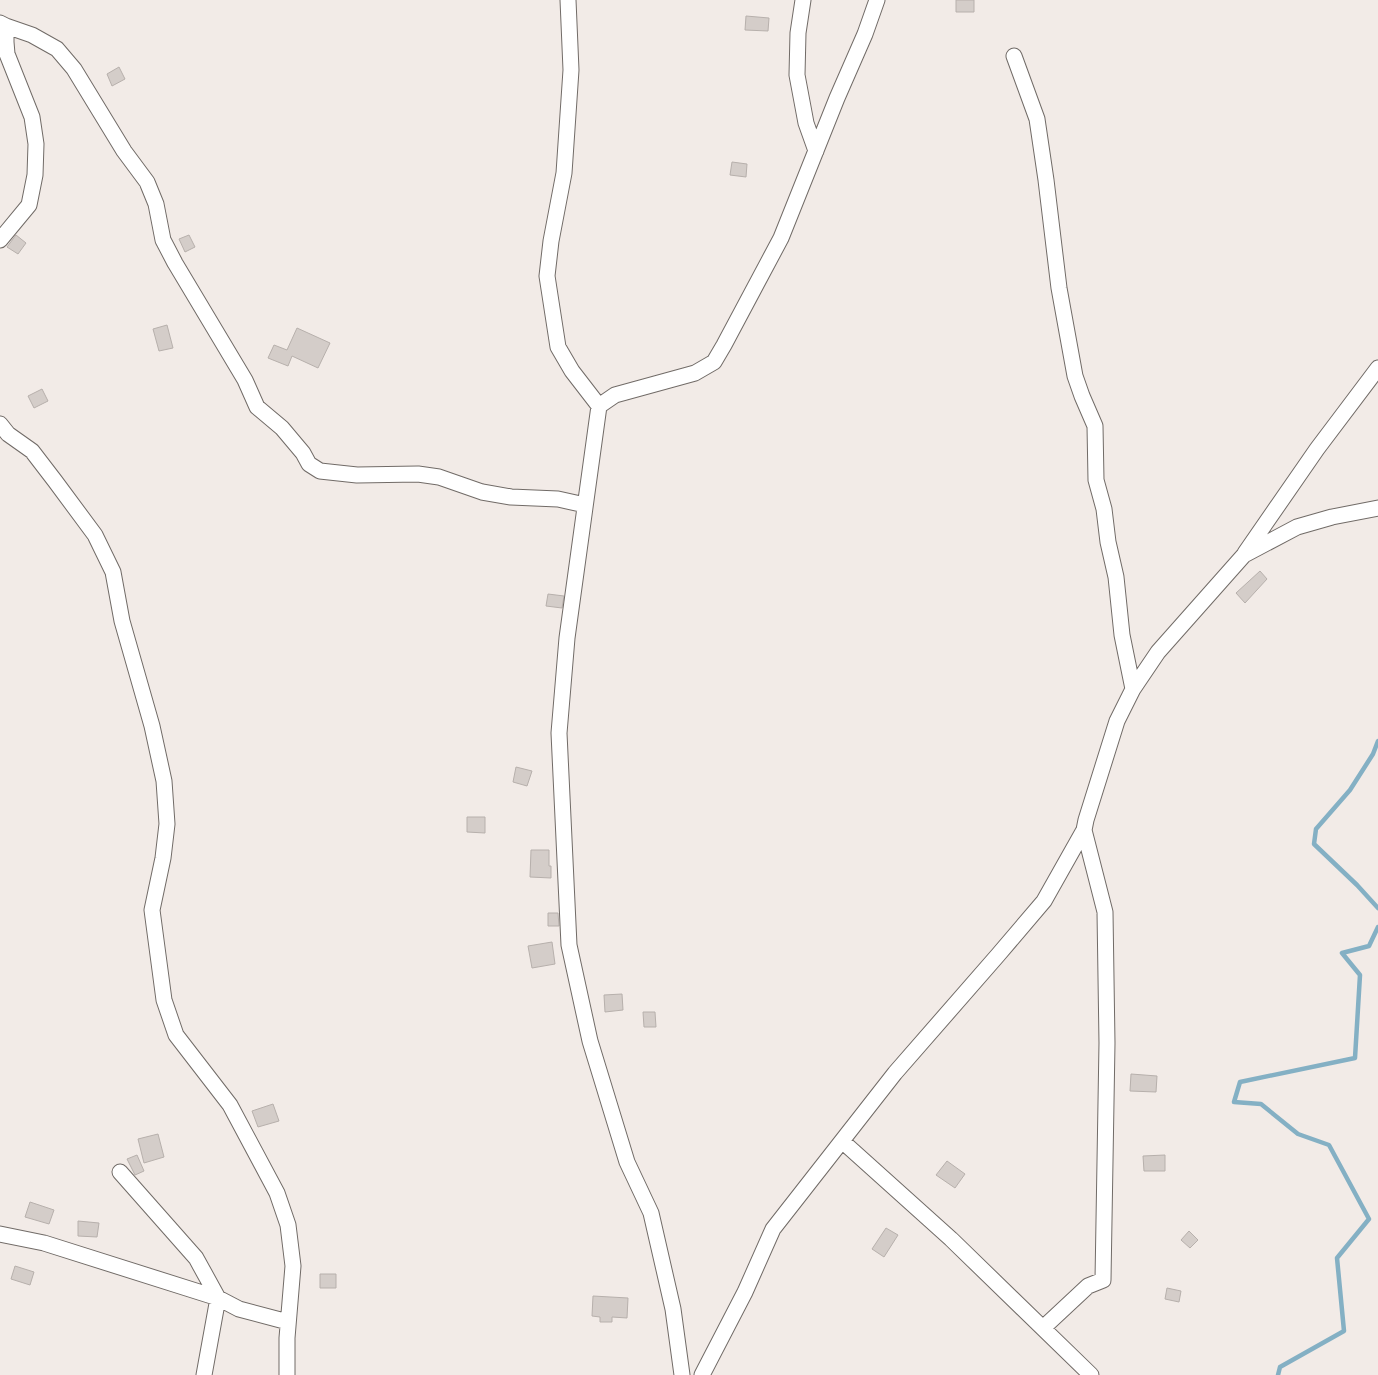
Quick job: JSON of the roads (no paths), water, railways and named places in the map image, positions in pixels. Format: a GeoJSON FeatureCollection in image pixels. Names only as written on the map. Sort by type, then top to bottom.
{"type":"FeatureCollection","features":[{"type":"Feature","properties":{"kind":"street"},"geometry":{"type":"LineString","coordinates":[[568,0],[571,70],[564,173],[551,241],[547,276],[558,347],[572,371],[599,406]]}},
{"type":"Feature","properties":{"kind":"street"},"geometry":{"type":"LineString","coordinates":[[803,0],[798,33],[797,75],[806,123],[816,151]]}},
{"type":"Feature","properties":{"kind":"street"},"geometry":{"type":"LineString","coordinates":[[682,1375],[673,1309],[651,1213],[627,1162],[590,1041],[569,945],[559,733],[567,638],[585,505],[599,406],[615,394],[695,373],[714,362],[724,345],[781,238],[837,98],[865,34],[876,0]]}},
{"type":"Feature","properties":{"kind":"street"},"geometry":{"type":"LineString","coordinates":[[3,24],[32,35],[57,49],[74,69],[124,151],[147,182],[156,204],[164,240],[175,263],[245,380],[257,407],[282,428],[303,453],[309,464],[320,471],[357,476],[418,474],[439,477],[482,492],[511,497],[558,499],[585,505]]}},
{"type":"Feature","properties":{"kind":"street"},"geometry":{"type":"LineString","coordinates":[[0,240],[29,205],[35,174],[36,144],[32,117],[8,54],[3,24]]}},
{"type":"Feature","properties":{"kind":"street"},"geometry":{"type":"LineString","coordinates":[[1014,56],[1036,119],[1046,180],[1059,288],[1075,376],[1095,426],[1096,480],[1104,509],[1108,542],[1116,577],[1122,635],[1133,689]]}},
{"type":"Feature","properties":{"kind":"street"},"geometry":{"type":"LineString","coordinates":[[702,1375],[745,1292],[773,1230],[895,1073],[1044,901],[1084,830],[1117,721],[1133,689],[1158,652],[1244,555],[1318,449],[1378,368]]}},
{"type":"Feature","properties":{"kind":"street"},"geometry":{"type":"LineString","coordinates":[[0,424],[8,434],[32,451],[55,480],[95,535],[113,572],[122,621],[152,726],[164,781],[167,824],[152,910],[164,1000],[176,1035],[230,1105],[277,1193],[288,1225],[293,1266],[286,1338],[287,1375]]}},
{"type":"Feature","properties":{"kind":"street"},"geometry":{"type":"LineString","coordinates":[[1244,555],[1297,527],[1332,517],[1378,508]]}},
{"type":"Feature","properties":{"kind":"street"},"geometry":{"type":"LineString","coordinates":[[1044,1328],[1088,1286],[1103,1280],[1107,1043],[1105,912],[1084,830]]}},
{"type":"Feature","properties":{"kind":"street"},"geometry":{"type":"LineString","coordinates":[[842,1141],[951,1239],[1091,1375]]}},
{"type":"Feature","properties":{"kind":"street"},"geometry":{"type":"LineString","coordinates":[[120,1172],[196,1258],[218,1298],[204,1375]]}},
{"type":"Feature","properties":{"kind":"street"},"geometry":{"type":"LineString","coordinates":[[0,1234],[44,1244],[218,1298],[239,1309],[288,1322]]}},
{"type":"Feature","properties":{"kind":"waterway"},"geometry":{"type":"LineString","coordinates":[[1378,741],[1373,754],[1350,790],[1316,829],[1314,844],[1357,885],[1378,908]]}},
{"type":"Feature","properties":{"kind":"waterway"},"geometry":{"type":"LineString","coordinates":[[1278,1375],[1280,1367],[1344,1331],[1337,1258],[1369,1219],[1329,1145],[1298,1134],[1261,1104],[1234,1102],[1240,1082],[1355,1058],[1360,975],[1342,953],[1369,946],[1378,927]]}}]}
